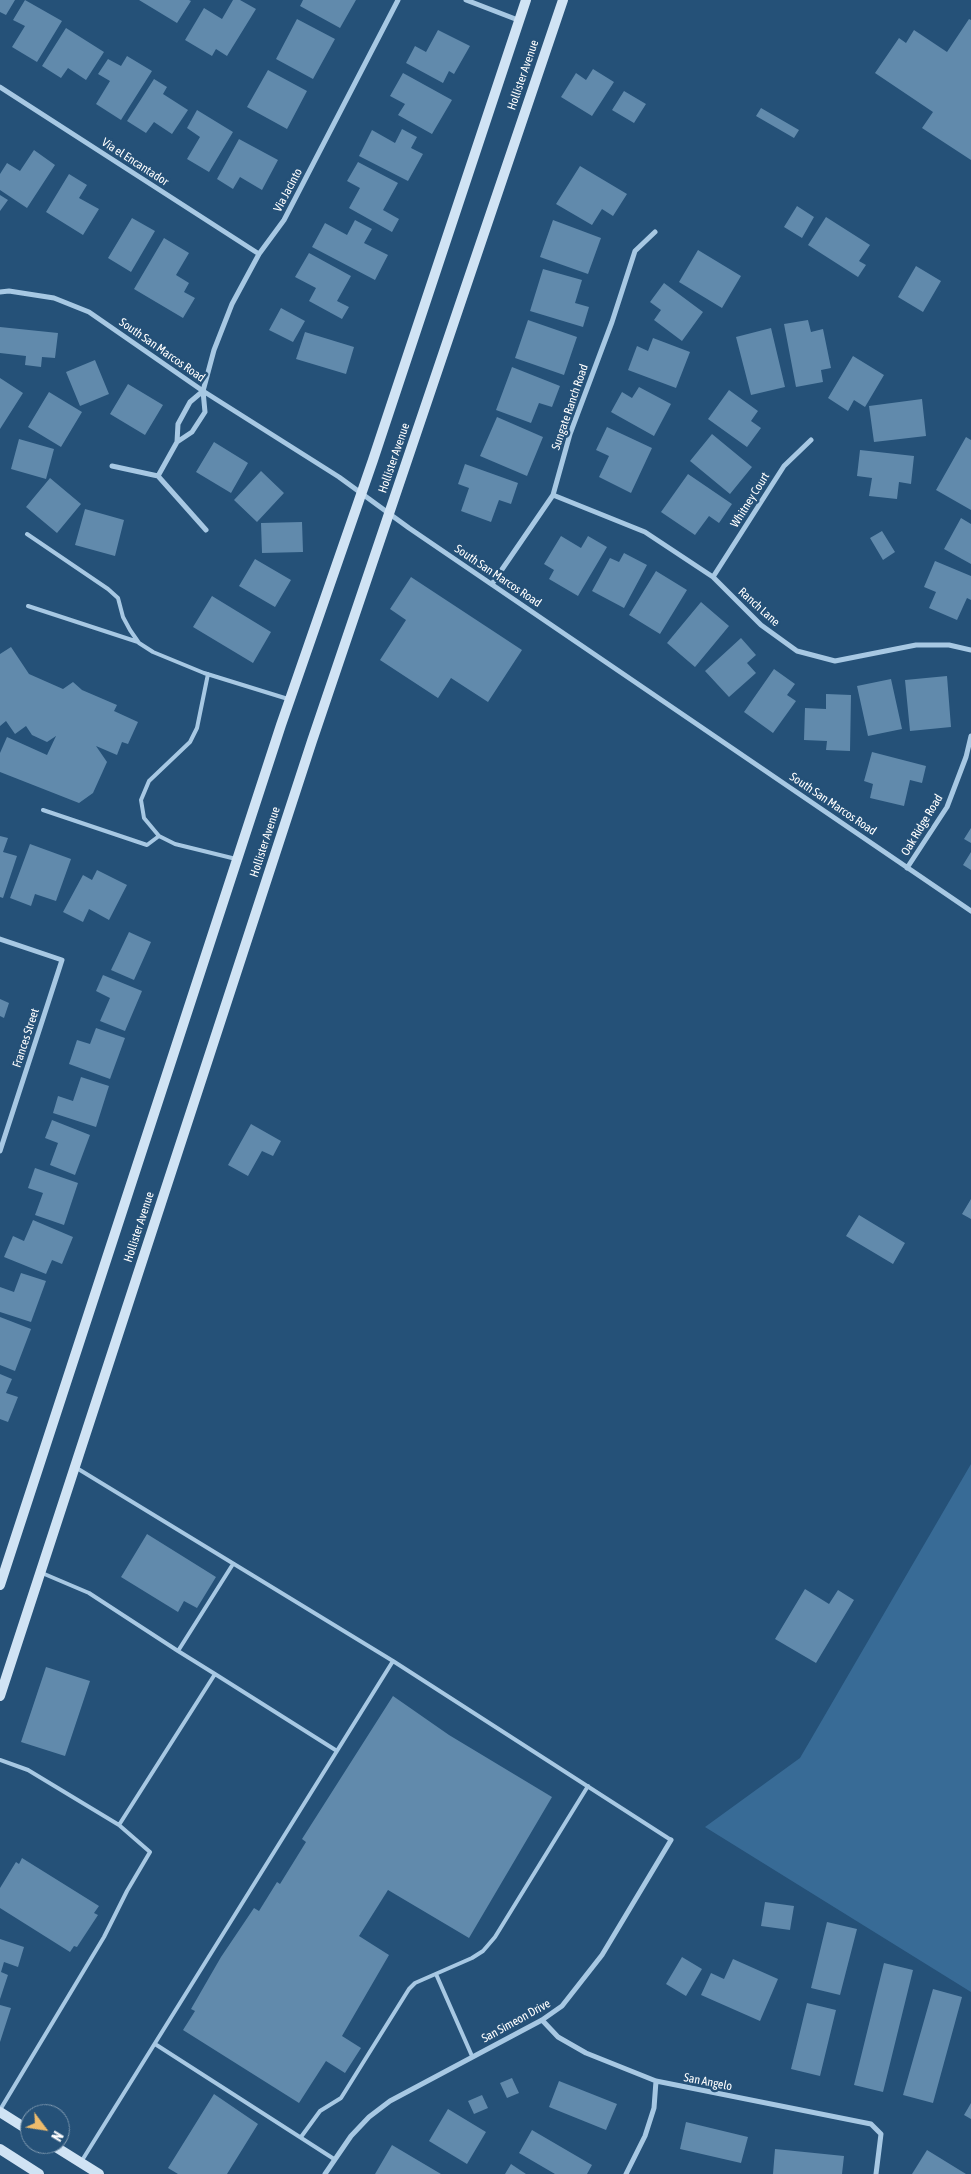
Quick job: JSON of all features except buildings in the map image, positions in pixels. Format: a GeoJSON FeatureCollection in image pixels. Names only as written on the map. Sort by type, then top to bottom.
{"type":"FeatureCollection","features":[{"type":"Feature","properties":{"kind":"main road","name":"Hollister Avenue"},"geometry":{"type":"LineString","coordinates":[[0,1585],[3,1562],[290,700],[526,0]]}},
{"type":"Feature","properties":{"kind":"main road","name":"Hollister Avenue"},"geometry":{"type":"LineString","coordinates":[[0,1696],[388,512],[563,0]]}},
{"type":"Feature","properties":{"kind":"main road"},"geometry":{"type":"LineString","coordinates":[[0,2111],[20,2124]]}},
{"type":"Feature","properties":{"kind":"main road"},"geometry":{"type":"LineString","coordinates":[[0,2149],[39,2174]]}},
{"type":"Feature","properties":{"kind":"main road"},"geometry":{"type":"LineString","coordinates":[[67,2154],[99,2174]]}},
{"type":"Feature","properties":{"kind":"street","name":"Via Jacinto"},"geometry":{"type":"LineString","coordinates":[[203,391],[214,350],[232,304],[259,254],[284,220],[398,0]]}},
{"type":"Feature","properties":{"kind":"street"},"geometry":{"type":"LineString","coordinates":[[466,0],[518,20]]}},
{"type":"Feature","properties":{"kind":"street","name":"Via el Encantador"},"geometry":{"type":"LineString","coordinates":[[0,87],[259,254]]}},
{"type":"Feature","properties":{"kind":"street","name":"Sungate Ranch Road"},"geometry":{"type":"LineString","coordinates":[[492,584],[553,495],[570,434],[612,322],[635,251],[655,232]]}},
{"type":"Feature","properties":{"kind":"street","name":"South San Marcos Road"},"geometry":{"type":"LineString","coordinates":[[0,292],[9,291],[54,298],[89,312],[203,391],[361,492],[409,528],[971,911]]}},
{"type":"Feature","properties":{"kind":"street"},"geometry":{"type":"LineString","coordinates":[[158,476],[177,442],[178,424],[190,402],[203,391]]}},
{"type":"Feature","properties":{"kind":"street"},"geometry":{"type":"LineString","coordinates":[[177,442],[192,432],[205,412],[203,391]]}},
{"type":"Feature","properties":{"kind":"street","name":"Whitney Court"},"geometry":{"type":"LineString","coordinates":[[713,577],[784,466],[811,440]]}},
{"type":"Feature","properties":{"kind":"street"},"geometry":{"type":"LineString","coordinates":[[112,466],[158,476],[206,530]]}},
{"type":"Feature","properties":{"kind":"street","name":"Ranch Lane"},"geometry":{"type":"LineString","coordinates":[[553,495],[645,532],[713,577],[761,625],[797,651],[835,661],[916,645],[949,645],[971,650]]}},
{"type":"Feature","properties":{"kind":"street","name":"Oak Ridge Road"},"geometry":{"type":"LineString","coordinates":[[907,868],[947,807],[966,757],[971,736]]}},
{"type":"Feature","properties":{"kind":"street","name":"Frances Street"},"geometry":{"type":"LineString","coordinates":[[0,940],[62,960],[0,1151]]}},
{"type":"Feature","properties":{"kind":"street","name":"San Simeon Drive"},"geometry":{"type":"LineString","coordinates":[[325,2174],[334,2159],[369,2117],[390,2101],[542,2020],[562,2006],[602,1955],[671,1840]]}},
{"type":"Feature","properties":{"kind":"street","name":"San Angelo"},"geometry":{"type":"LineString","coordinates":[[542,2020],[558,2037],[586,2053],[656,2081],[871,2124],[881,2134],[876,2174]]}},
{"type":"Feature","properties":{"kind":"street"},"geometry":{"type":"LineString","coordinates":[[626,2174],[648,2126],[654,2108],[656,2081]]}},
{"type":"Feature","properties":{"kind":"lane"},"geometry":{"type":"LineString","coordinates":[[27,534],[108,588],[118,598],[123,617],[139,642]]}},
{"type":"Feature","properties":{"kind":"lane"},"geometry":{"type":"LineString","coordinates":[[28,606],[139,642],[173,662],[290,700]]}},
{"type":"Feature","properties":{"kind":"lane"},"geometry":{"type":"LineString","coordinates":[[208,674],[197,728],[190,742],[149,781],[141,800],[144,818],[159,836],[175,844],[237,860]]}},
{"type":"Feature","properties":{"kind":"lane"},"geometry":{"type":"LineString","coordinates":[[43,810],[146,845],[159,836]]}},
{"type":"Feature","properties":{"kind":"lane"},"geometry":{"type":"LineString","coordinates":[[74,1466],[393,1661],[671,1840]]}},
{"type":"Feature","properties":{"kind":"lane"},"geometry":{"type":"LineString","coordinates":[[178,1651],[233,1564]]}},
{"type":"Feature","properties":{"kind":"lane"},"geometry":{"type":"LineString","coordinates":[[40,1573],[89,1593],[337,1752]]}},
{"type":"Feature","properties":{"kind":"lane"},"geometry":{"type":"LineString","coordinates":[[81,2163],[393,1661]]}},
{"type":"Feature","properties":{"kind":"lane"},"geometry":{"type":"LineString","coordinates":[[119,1825],[215,1674]]}},
{"type":"Feature","properties":{"kind":"lane"},"geometry":{"type":"LineString","coordinates":[[0,1760],[28,1770],[119,1825],[150,1852],[127,1891],[104,1937],[0,2111]]}},
{"type":"Feature","properties":{"kind":"lane"},"geometry":{"type":"LineString","coordinates":[[301,2137],[320,2111],[341,2098],[409,1989],[415,1983],[483,1951],[495,1937],[588,1786]]}},
{"type":"Feature","properties":{"kind":"lane"},"geometry":{"type":"LineString","coordinates":[[436,1974],[472,2056]]}},
{"type":"Feature","properties":{"kind":"lane"},"geometry":{"type":"LineString","coordinates":[[155,2044],[334,2159]]}},
{"type":"Feature","properties":{"kind":"shaded area"},"geometry":{"type":"Polygon","coordinates":[[[971,1464],[971,1992],[705,1827],[800,1758],[971,1464]]]}}]}
